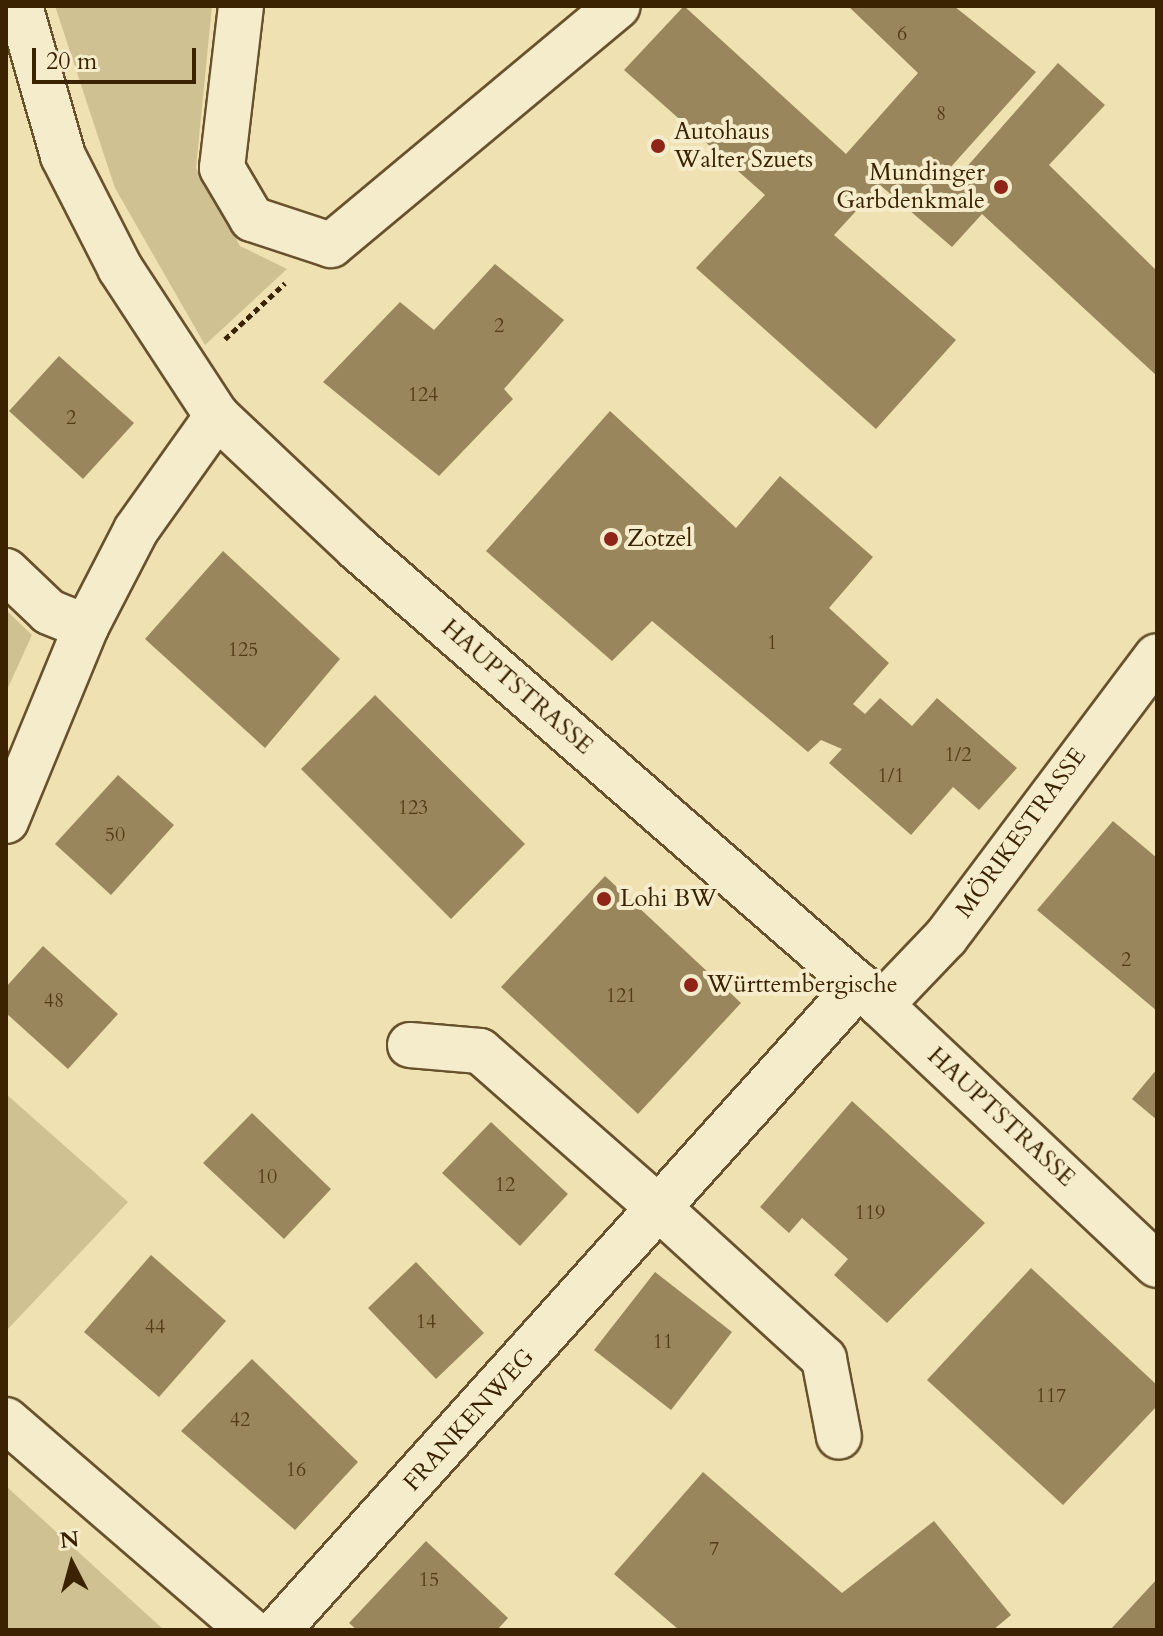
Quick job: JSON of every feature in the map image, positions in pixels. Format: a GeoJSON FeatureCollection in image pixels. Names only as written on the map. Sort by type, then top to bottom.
{"type":"FeatureCollection","features":[{"type":"Feature","properties":{"kind":"street","name":"HAUPTSTRASSE"},"geometry":{"type":"LineString","coordinates":[[20,6],[63,156],[185,375],[217,416],[357,548],[870,995],[1157,1265]]}},
{"type":"Feature","properties":{"kind":"street"},"geometry":{"type":"LineString","coordinates":[[241,6],[222,168],[252,219],[305,242],[331,245],[618,6]]}},
{"type":"Feature","properties":{"kind":"street"},"geometry":{"type":"LineString","coordinates":[[6,821],[86,627],[136,530],[217,416]]}},
{"type":"Feature","properties":{"kind":"street"},"geometry":{"type":"LineString","coordinates":[[6,571],[49,612],[86,627]]}},
{"type":"Feature","properties":{"kind":"street","name":"MÖRIKESTRASSE"},"geometry":{"type":"LineString","coordinates":[[870,995],[946,937],[1157,656]]}},
{"type":"Feature","properties":{"kind":"street","name":"FRANKENWEG"},"geometry":{"type":"LineString","coordinates":[[278,1630],[660,1209],[870,995]]}},
{"type":"Feature","properties":{"kind":"street"},"geometry":{"type":"LineString","coordinates":[[410,1045],[480,1051],[660,1209],[824,1359],[839,1437]]}},
{"type":"Feature","properties":{"kind":"street"},"geometry":{"type":"LineString","coordinates":[[6,1420],[249,1630]]}},
{"type":"Feature","properties":{"kind":"path"},"geometry":{"type":"LineString","coordinates":[[185,375],[302,268],[305,242]]}},
{"type":"Feature","properties":{"kind":"shaded area"},"geometry":{"type":"Polygon","coordinates":[[[55,6],[212,6],[196,168],[240,246],[287,269],[205,345],[115,188],[55,6]]]}},
{"type":"Feature","properties":{"kind":"shaded area"},"geometry":{"type":"Polygon","coordinates":[[[6,610],[32,635],[6,692],[6,610]]]}},
{"type":"Feature","properties":{"kind":"shaded area"},"geometry":{"type":"Polygon","coordinates":[[[6,1094],[128,1202],[6,1331],[6,1094]]]}},
{"type":"Feature","properties":{"kind":"shaded area"},"geometry":{"type":"Polygon","coordinates":[[[6,1486],[30,1508],[164,1630],[6,1630],[6,1486]]]}},
{"type":"Feature","properties":{"kind":"building"},"geometry":{"type":"Polygon","coordinates":[[[684,6],[846,154],[918,73],[848,6],[954,6],[1036,72],[941,178],[950,186],[1058,63],[1105,105],[1049,165],[1157,271],[1157,376],[982,214],[952,247],[880,185],[834,235],[956,340],[876,429],[696,268],[765,195],[624,70],[684,6]]]}},
{"type":"Feature","properties":{"kind":"building"},"geometry":{"type":"Polygon","coordinates":[[[495,264],[564,320],[504,389],[513,399],[439,476],[323,382],[400,302],[434,330],[495,264]]]}},
{"type":"Feature","properties":{"kind":"building"},"geometry":{"type":"Polygon","coordinates":[[[59,356],[134,423],[83,479],[9,411],[59,356]]]}},
{"type":"Feature","properties":{"kind":"building"},"geometry":{"type":"Polygon","coordinates":[[[610,411],[736,528],[780,476],[873,557],[829,608],[889,663],[853,704],[865,714],[880,698],[912,726],[937,698],[1017,768],[979,810],[953,787],[911,835],[829,763],[842,749],[821,740],[808,752],[652,621],[612,661],[486,551],[610,411]]]}},
{"type":"Feature","properties":{"kind":"building"},"geometry":{"type":"Polygon","coordinates":[[[223,551],[340,659],[265,748],[145,639],[223,551]]]}},
{"type":"Feature","properties":{"kind":"building"},"geometry":{"type":"Polygon","coordinates":[[[375,695],[525,844],[451,919],[301,769],[375,695]]]}},
{"type":"Feature","properties":{"kind":"building"},"geometry":{"type":"Polygon","coordinates":[[[118,775],[174,825],[111,895],[55,844],[118,775]]]}},
{"type":"Feature","properties":{"kind":"building"},"geometry":{"type":"Polygon","coordinates":[[[1113,821],[1157,858],[1157,1011],[1037,910],[1113,821]]]}},
{"type":"Feature","properties":{"kind":"building"},"geometry":{"type":"Polygon","coordinates":[[[605,876],[741,1003],[638,1114],[501,987],[605,876]]]}},
{"type":"Feature","properties":{"kind":"building"},"geometry":{"type":"Polygon","coordinates":[[[43,946],[118,1014],[68,1069],[6,1013],[6,987],[43,946]]]}},
{"type":"Feature","properties":{"kind":"building"},"geometry":{"type":"Polygon","coordinates":[[[1157,1069],[1157,1120],[1132,1099],[1157,1069]]]}},
{"type":"Feature","properties":{"kind":"building"},"geometry":{"type":"Polygon","coordinates":[[[852,1101],[985,1223],[887,1323],[834,1275],[848,1259],[802,1218],[789,1233],[760,1207],[852,1101]]]}},
{"type":"Feature","properties":{"kind":"building"},"geometry":{"type":"Polygon","coordinates":[[[252,1113],[331,1189],[284,1239],[203,1163],[252,1113]]]}},
{"type":"Feature","properties":{"kind":"building"},"geometry":{"type":"Polygon","coordinates":[[[491,1122],[568,1194],[520,1246],[442,1173],[491,1122]]]}},
{"type":"Feature","properties":{"kind":"building"},"geometry":{"type":"Polygon","coordinates":[[[151,1255],[226,1321],[159,1397],[84,1332],[151,1255]]]}},
{"type":"Feature","properties":{"kind":"building"},"geometry":{"type":"Polygon","coordinates":[[[416,1262],[484,1333],[436,1379],[368,1308],[416,1262]]]}},
{"type":"Feature","properties":{"kind":"building"},"geometry":{"type":"Polygon","coordinates":[[[1031,1268],[1157,1385],[1157,1406],[1063,1505],[927,1380],[1031,1268]]]}},
{"type":"Feature","properties":{"kind":"building"},"geometry":{"type":"Polygon","coordinates":[[[655,1272],[732,1332],[671,1410],[594,1350],[655,1272]]]}},
{"type":"Feature","properties":{"kind":"building"},"geometry":{"type":"Polygon","coordinates":[[[252,1359],[358,1462],[295,1530],[181,1431],[252,1359]]]}},
{"type":"Feature","properties":{"kind":"building"},"geometry":{"type":"Polygon","coordinates":[[[703,1472],[842,1593],[934,1521],[1011,1615],[993,1630],[679,1630],[614,1574],[703,1472]]]}},
{"type":"Feature","properties":{"kind":"building"},"geometry":{"type":"Polygon","coordinates":[[[426,1541],[508,1618],[497,1630],[357,1630],[349,1623],[426,1541]]]}},
{"type":"Feature","properties":{"kind":"building"},"geometry":{"type":"Polygon","coordinates":[[[1157,1579],[1157,1630],[1110,1630],[1157,1579]]]}},
{"type":"Feature","properties":{"kind":"place","name":"Autohaus Walter Szuets"},"geometry":{"type":"Point","coordinates":[658,146]}},
{"type":"Feature","properties":{"kind":"place","name":"Mundinger Garbdenkmale"},"geometry":{"type":"Point","coordinates":[1001,187]}},
{"type":"Feature","properties":{"kind":"place","name":"Zotzel"},"geometry":{"type":"Point","coordinates":[611,539]}},
{"type":"Feature","properties":{"kind":"place","name":"Lohi BW"},"geometry":{"type":"Point","coordinates":[604,899]}},
{"type":"Feature","properties":{"kind":"place","name":"Württembergische"},"geometry":{"type":"Point","coordinates":[691,985]}}]}
